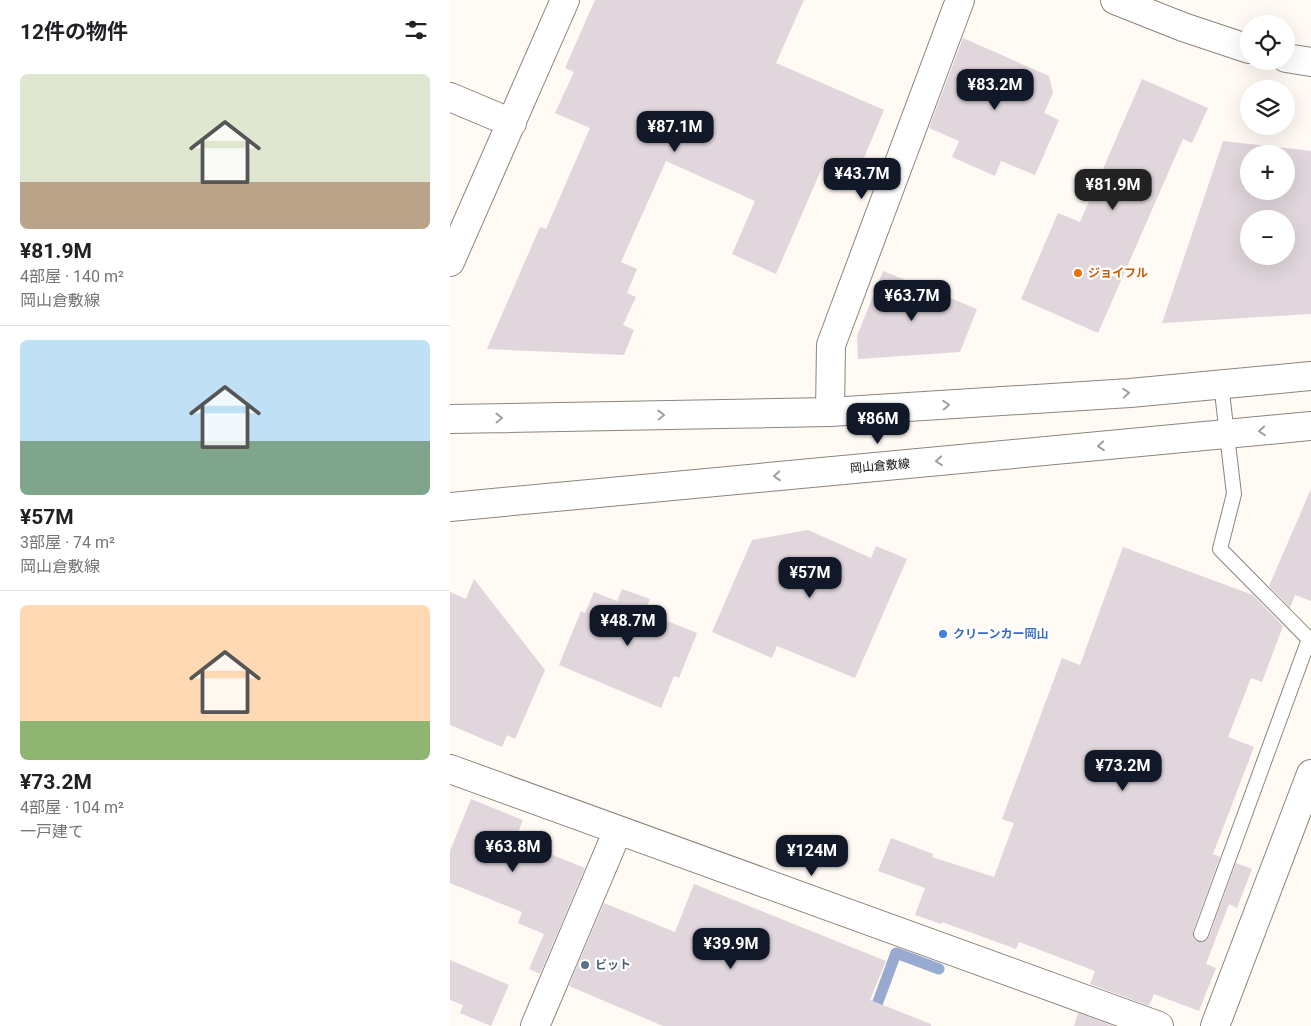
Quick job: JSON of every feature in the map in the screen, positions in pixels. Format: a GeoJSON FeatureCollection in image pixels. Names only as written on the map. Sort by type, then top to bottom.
{"type":"FeatureCollection","features":[{"type":"Feature","properties":{"kind":"street"},"geometry":{"type":"LineString","coordinates":[[450,262],[564,0]]}},
{"type":"Feature","properties":{"kind":"street"},"geometry":{"type":"LineString","coordinates":[[830,412],[831,345],[960,0]]}},
{"type":"Feature","properties":{"kind":"street"},"geometry":{"type":"LineString","coordinates":[[1115,0],[1240,47]]}},
{"type":"Feature","properties":{"kind":"street"},"geometry":{"type":"LineString","coordinates":[[1295,59],[1311,62]]}},
{"type":"Feature","properties":{"kind":"street"},"geometry":{"type":"LineString","coordinates":[[450,97],[512,123]]}},
{"type":"Feature","properties":{"kind":"street"},"geometry":{"type":"LineString","coordinates":[[450,419],[830,412],[1130,393],[1311,376]]}},
{"type":"Feature","properties":{"kind":"street","name":"岡山倉敷線"},"geometry":{"type":"LineString","coordinates":[[450,507],[1311,426]]}},
{"type":"Feature","properties":{"kind":"street"},"geometry":{"type":"LineString","coordinates":[[450,769],[1159,1026]]}},
{"type":"Feature","properties":{"kind":"street"},"geometry":{"type":"LineString","coordinates":[[1215,1026],[1311,774]]}},
{"type":"Feature","properties":{"kind":"street"},"geometry":{"type":"LineString","coordinates":[[535,1026],[618,830]]}},
{"type":"Feature","properties":{"kind":"lane"},"geometry":{"type":"LineString","coordinates":[[1201,934],[1310,638],[1220,549],[1234,494],[1221,384]]}},
{"type":"Feature","properties":{"kind":"building"},"geometry":{"type":"Polygon","coordinates":[[[595,0],[804,0],[776,63],[884,110],[856,177],[824,163],[776,274],[732,254],[755,201],[666,161],[621,262],[637,269],[627,293],[636,297],[623,325],[634,330],[624,355],[487,349],[540,227],[546,229],[590,128],[555,113],[574,72],[565,68],[595,0]]]}},
{"type":"Feature","properties":{"kind":"building"},"geometry":{"type":"Polygon","coordinates":[[[963,38],[1049,76],[1053,93],[1044,113],[1059,120],[1035,175],[1001,161],[995,176],[952,157],[959,141],[929,128],[963,38]]]}},
{"type":"Feature","properties":{"kind":"building"},"geometry":{"type":"Polygon","coordinates":[[[1142,79],[1208,108],[1192,143],[1183,139],[1098,333],[1021,299],[1058,213],[1080,222],[1142,79]]]}},
{"type":"Feature","properties":{"kind":"building"},"geometry":{"type":"Polygon","coordinates":[[[1223,141],[1258,145],[1240,145],[1240,200],[1295,200],[1295,149],[1311,151],[1311,314],[1162,323],[1223,141]]]}},
{"type":"Feature","properties":{"kind":"building"},"geometry":{"type":"Polygon","coordinates":[[[883,271],[977,309],[960,352],[858,359],[857,336],[883,271]]]}},
{"type":"Feature","properties":{"kind":"building"},"geometry":{"type":"Polygon","coordinates":[[[1311,489],[1311,601],[1295,595],[1290,608],[1269,586],[1311,489]]]}},
{"type":"Feature","properties":{"kind":"building"},"geometry":{"type":"Polygon","coordinates":[[[808,530],[871,558],[876,546],[907,559],[855,678],[777,646],[772,658],[712,632],[752,540],[808,530]]]}},
{"type":"Feature","properties":{"kind":"building"},"geometry":{"type":"Polygon","coordinates":[[[1123,547],[1253,595],[1283,626],[1262,682],[1251,678],[1228,737],[1254,747],[1213,854],[1220,857],[1193,931],[1195,940],[1203,942],[1209,937],[1236,863],[1252,869],[1237,908],[1229,904],[1206,964],[1216,968],[1199,1011],[1154,994],[1149,1006],[1090,984],[1095,971],[1019,942],[1016,949],[942,922],[941,924],[915,915],[925,888],[878,871],[891,838],[933,854],[932,857],[994,877],[1014,823],[1002,819],[1062,658],[1080,665],[1123,547]]]}},
{"type":"Feature","properties":{"kind":"building"},"geometry":{"type":"Polygon","coordinates":[[[474,579],[545,670],[515,739],[507,735],[502,747],[450,725],[450,592],[466,599],[474,579]]]}},
{"type":"Feature","properties":{"kind":"building"},"geometry":{"type":"Polygon","coordinates":[[[622,589],[650,599],[645,612],[697,633],[679,678],[674,676],[661,708],[559,665],[581,611],[585,613],[594,592],[617,601],[622,589]]]}},
{"type":"Feature","properties":{"kind":"building"},"geometry":{"type":"Polygon","coordinates":[[[471,799],[523,820],[515,840],[585,868],[540,974],[529,969],[544,934],[518,923],[522,912],[450,883],[450,851],[471,799]]]}},
{"type":"Feature","properties":{"kind":"building"},"geometry":{"type":"Polygon","coordinates":[[[694,884],[886,961],[870,1000],[931,1024],[931,1026],[663,1026],[569,986],[604,903],[675,932],[694,884]]]}},
{"type":"Feature","properties":{"kind":"building"},"geometry":{"type":"Polygon","coordinates":[[[450,960],[509,985],[491,1026],[460,1013],[463,1005],[450,1000],[450,960]]]}},
{"type":"Feature","properties":{"kind":"building"},"geometry":{"type":"Polygon","coordinates":[[[1078,1013],[1113,1026],[1074,1026],[1078,1013]]]}},
{"type":"Feature","properties":{"kind":"waterway"},"geometry":{"type":"LineString","coordinates":[[869,1026],[896,953],[939,969]]}},
{"type":"Feature","properties":{"kind":"place","name":"ジョイフル"},"geometry":{"type":"Point","coordinates":[1078,273]}},
{"type":"Feature","properties":{"kind":"place","name":"クリーンカー岡山"},"geometry":{"type":"Point","coordinates":[943,634]}},
{"type":"Feature","properties":{"kind":"place","name":"ビット"},"geometry":{"type":"Point","coordinates":[585,965]}}]}
